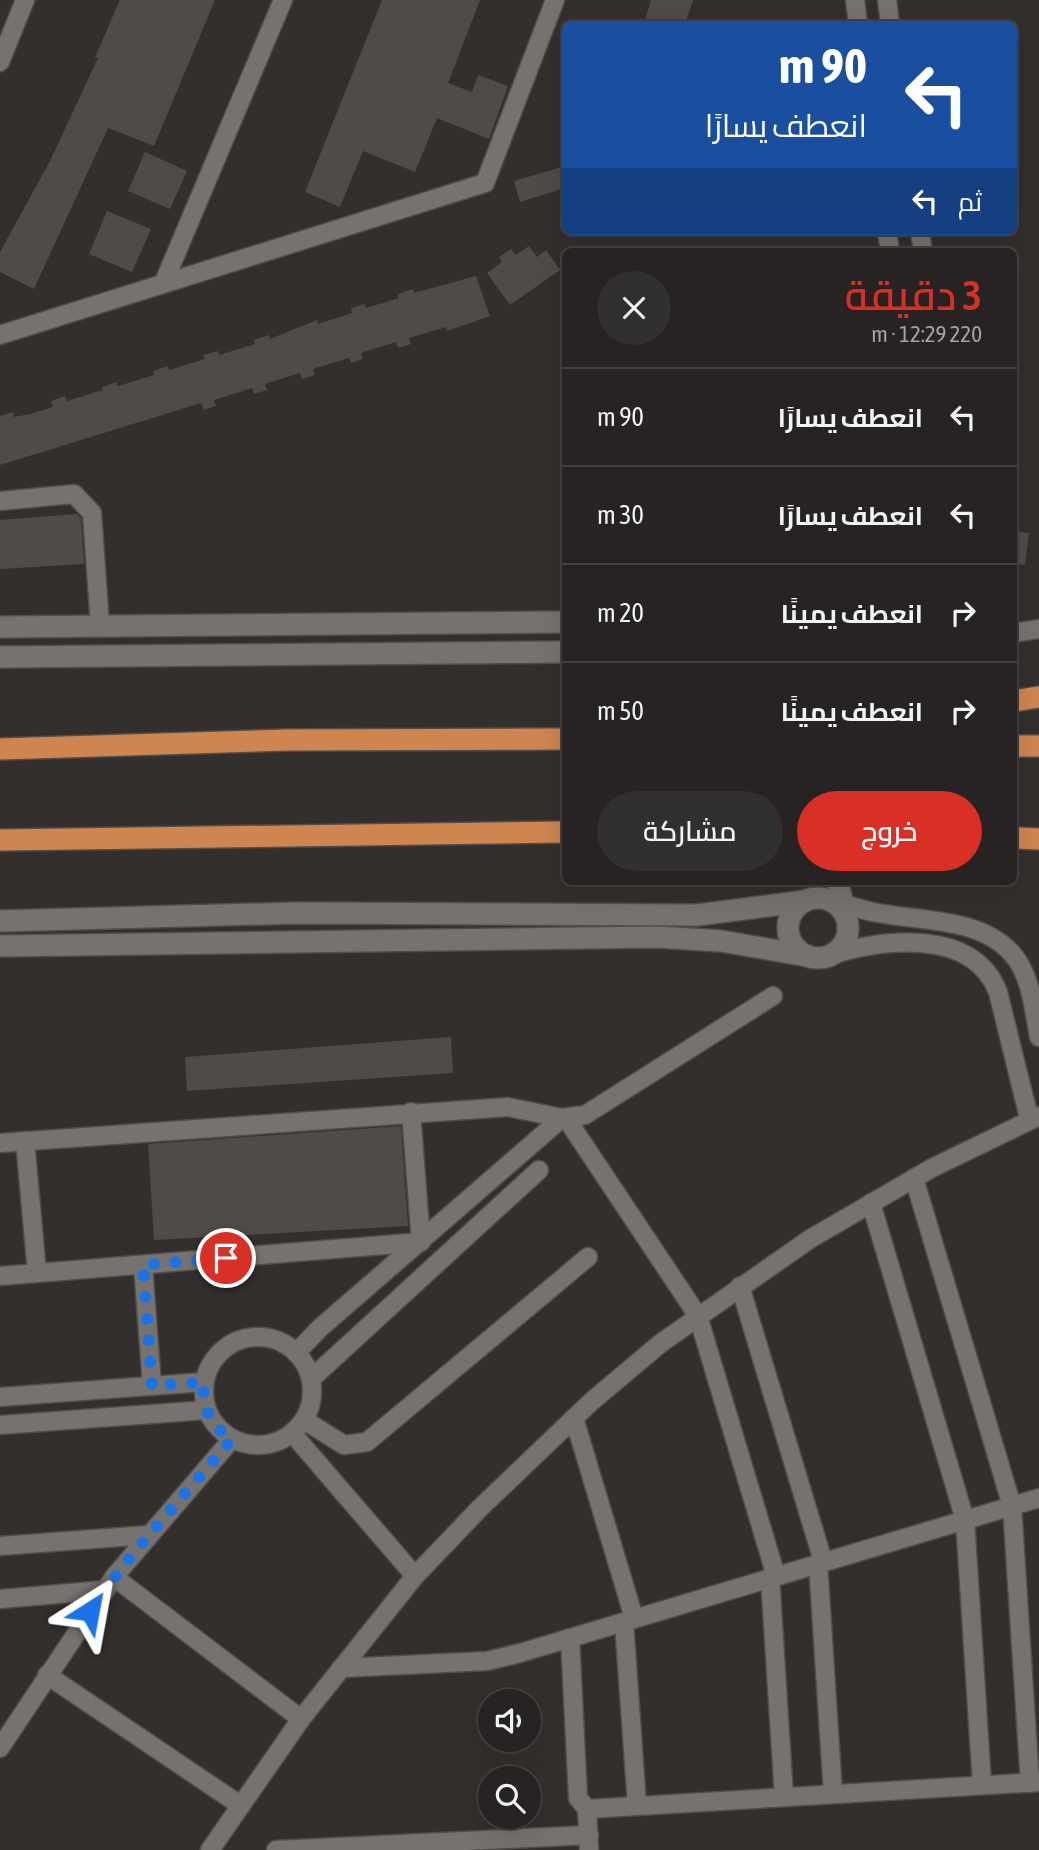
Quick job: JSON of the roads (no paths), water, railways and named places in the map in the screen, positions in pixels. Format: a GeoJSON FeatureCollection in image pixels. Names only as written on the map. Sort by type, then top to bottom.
{"type":"FeatureCollection","features":[{"type":"Feature","properties":{"kind":"highway"},"geometry":{"type":"LineString","coordinates":[[1017,700],[1039,697]]}},
{"type":"Feature","properties":{"kind":"highway"},"geometry":{"type":"LineString","coordinates":[[0,749],[286,740],[562,739]]}},
{"type":"Feature","properties":{"kind":"highway"},"geometry":{"type":"LineString","coordinates":[[1017,746],[1039,747]]}},
{"type":"Feature","properties":{"kind":"highway"},"geometry":{"type":"LineString","coordinates":[[0,840],[562,832]]}},
{"type":"Feature","properties":{"kind":"highway"},"geometry":{"type":"LineString","coordinates":[[1017,838],[1039,839]]}},
{"type":"Feature","properties":{"kind":"street"},"geometry":{"type":"LineString","coordinates":[[0,62],[25,0]]}},
{"type":"Feature","properties":{"kind":"street"},"geometry":{"type":"LineString","coordinates":[[164,282],[283,0]]}},
{"type":"Feature","properties":{"kind":"street"},"geometry":{"type":"LineString","coordinates":[[0,335],[485,183],[555,0]]}},
{"type":"Feature","properties":{"kind":"street"},"geometry":{"type":"LineString","coordinates":[[855,0],[858,21]]}},
{"type":"Feature","properties":{"kind":"street"},"geometry":{"type":"LineString","coordinates":[[887,0],[890,21]]}},
{"type":"Feature","properties":{"kind":"street"},"geometry":{"type":"LineString","coordinates":[[0,501],[74,494],[85,503],[92,513],[100,626]]}},
{"type":"Feature","properties":{"kind":"street"},"geometry":{"type":"LineString","coordinates":[[0,627],[562,622]]}},
{"type":"Feature","properties":{"kind":"street"},"geometry":{"type":"LineString","coordinates":[[1017,632],[1039,629]]}},
{"type":"Feature","properties":{"kind":"street"},"geometry":{"type":"LineString","coordinates":[[0,657],[562,652]]}},
{"type":"Feature","properties":{"kind":"street"},"geometry":{"type":"LineString","coordinates":[[0,921],[297,914],[697,915],[799,899],[823,898],[839,900],[874,912],[959,926],[997,940],[1019,963],[1027,981],[1039,1037]]}},
{"type":"Feature","properties":{"kind":"street"},"geometry":{"type":"LineString","coordinates":[[799,899],[790,919],[790,937],[794,945],[818,956],[837,951],[848,934],[839,900]]}},
{"type":"Feature","properties":{"kind":"street"},"geometry":{"type":"LineString","coordinates":[[0,946],[621,937],[721,941],[818,956],[856,947],[912,943],[953,950],[981,964],[992,976],[1034,1117],[914,1178],[740,1286],[661,1343],[574,1418],[480,1508],[415,1576],[301,1718],[210,1850]]}},
{"type":"Feature","properties":{"kind":"street"},"geometry":{"type":"LineString","coordinates":[[0,1143],[508,1107],[564,1118],[585,1115],[773,996]]}},
{"type":"Feature","properties":{"kind":"street"},"geometry":{"type":"LineString","coordinates":[[411,1112],[421,1242]]}},
{"type":"Feature","properties":{"kind":"street"},"geometry":{"type":"LineString","coordinates":[[296,1353],[320,1328],[564,1118]]}},
{"type":"Feature","properties":{"kind":"street"},"geometry":{"type":"LineString","coordinates":[[564,1118],[698,1316],[773,1577],[784,1797]]}},
{"type":"Feature","properties":{"kind":"street"},"geometry":{"type":"LineString","coordinates":[[25,1141],[37,1273]]}},
{"type":"Feature","properties":{"kind":"street"},"geometry":{"type":"LineString","coordinates":[[311,1379],[539,1170]]}},
{"type":"Feature","properties":{"kind":"street"},"geometry":{"type":"LineString","coordinates":[[587,1810],[1035,1782],[1012,1506],[914,1178]]}},
{"type":"Feature","properties":{"kind":"street"},"geometry":{"type":"LineString","coordinates":[[871,1203],[965,1520],[982,1785]]}},
{"type":"Feature","properties":{"kind":"street"},"geometry":{"type":"LineString","coordinates":[[0,1276],[421,1242]]}},
{"type":"Feature","properties":{"kind":"street"},"geometry":{"type":"LineString","coordinates":[[298,1426],[344,1445],[367,1442],[588,1257]]}},
{"type":"Feature","properties":{"kind":"street"},"geometry":{"type":"LineString","coordinates":[[143,1265],[152,1386]]}},
{"type":"Feature","properties":{"kind":"street"},"geometry":{"type":"LineString","coordinates":[[740,1286],[821,1562],[833,1794]]}},
{"type":"Feature","properties":{"kind":"street"},"geometry":{"type":"LineString","coordinates":[[245,1338],[271,1338],[296,1353],[311,1379],[310,1404],[298,1426],[278,1442],[261,1446],[232,1439],[216,1426],[207,1410],[204,1382],[216,1356],[229,1345],[245,1338]]}},
{"type":"Feature","properties":{"kind":"street"},"geometry":{"type":"LineString","coordinates":[[0,1397],[204,1382]]}},
{"type":"Feature","properties":{"kind":"street"},"geometry":{"type":"LineString","coordinates":[[0,1425],[207,1410]]}},
{"type":"Feature","properties":{"kind":"street"},"geometry":{"type":"LineString","coordinates":[[574,1418],[629,1620],[637,1805]]}},
{"type":"Feature","properties":{"kind":"street"},"geometry":{"type":"LineString","coordinates":[[298,1426],[415,1576]]}},
{"type":"Feature","properties":{"kind":"street"},"geometry":{"type":"LineString","coordinates":[[0,1748],[9,1718],[47,1675],[109,1583],[232,1439]]}},
{"type":"Feature","properties":{"kind":"street"},"geometry":{"type":"LineString","coordinates":[[341,1668],[487,1661],[1039,1498]]}},
{"type":"Feature","properties":{"kind":"street"},"geometry":{"type":"LineString","coordinates":[[0,1546],[148,1535]]}},
{"type":"Feature","properties":{"kind":"street"},"geometry":{"type":"LineString","coordinates":[[0,1599],[109,1583],[301,1718]]}},
{"type":"Feature","properties":{"kind":"street"},"geometry":{"type":"LineString","coordinates":[[276,1850],[589,1843],[587,1810],[578,1798],[570,1638]]}},
{"type":"Feature","properties":{"kind":"street"},"geometry":{"type":"LineString","coordinates":[[47,1675],[240,1805]]}}]}
